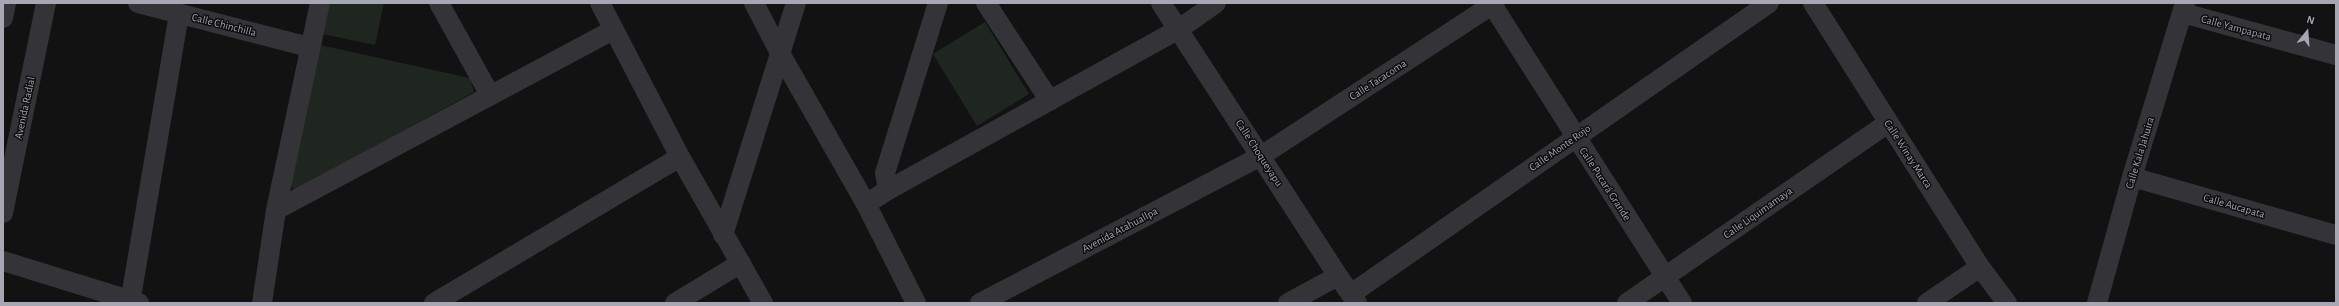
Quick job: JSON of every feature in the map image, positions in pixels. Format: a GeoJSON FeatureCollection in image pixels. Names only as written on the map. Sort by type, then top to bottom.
{"type":"FeatureCollection","features":[{"type":"Feature","properties":{"kind":"street"},"geometry":{"type":"LineString","coordinates":[[3,18],[6,3]]}},
{"type":"Feature","properties":{"kind":"street","name":"Avenida Radial"},"geometry":{"type":"LineString","coordinates":[[3,213],[46,3]]}},
{"type":"Feature","properties":{"kind":"street","name":"Calle Chinchilla"},"geometry":{"type":"LineString","coordinates":[[138,3],[309,47]]}},
{"type":"Feature","properties":{"kind":"street"},"geometry":{"type":"LineString","coordinates":[[262,303],[276,210],[309,47],[320,3]]}},
{"type":"Feature","properties":{"kind":"street"},"geometry":{"type":"LineString","coordinates":[[438,3],[490,95]]}},
{"type":"Feature","properties":{"kind":"street"},"geometry":{"type":"LineString","coordinates":[[600,3],[680,157],[763,303]]}},
{"type":"Feature","properties":{"kind":"street"},"geometry":{"type":"LineString","coordinates":[[754,3],[781,55],[866,204],[916,303]]}},
{"type":"Feature","properties":{"kind":"street"},"geometry":{"type":"LineString","coordinates":[[723,235],[781,55],[796,3]]}},
{"type":"Feature","properties":{"kind":"street"},"geometry":{"type":"LineString","coordinates":[[888,190],[884,173],[938,3]]}},
{"type":"Feature","properties":{"kind":"street"},"geometry":{"type":"LineString","coordinates":[[986,3],[1050,101]]}},
{"type":"Feature","properties":{"kind":"street","name":"Calle Choqueyapu"},"geometry":{"type":"LineString","coordinates":[[1161,3],[1354,299]]}},
{"type":"Feature","properties":{"kind":"street"},"geometry":{"type":"LineString","coordinates":[[866,204],[888,190],[1179,29],[1216,3]]}},
{"type":"Feature","properties":{"kind":"street","name":"Calle Monte Rojo"},"geometry":{"type":"LineString","coordinates":[[1354,299],[1576,137],[1769,3]]}},
{"type":"Feature","properties":{"kind":"street","name":"Calle Winay Marca"},"geometry":{"type":"LineString","coordinates":[[1812,3],[1980,267],[2007,303]]}},
{"type":"Feature","properties":{"kind":"street","name":"Calle Pucará Grande"},"geometry":{"type":"LineString","coordinates":[[1493,4],[1682,303]]}},
{"type":"Feature","properties":{"kind":"street","name":"Calle Tacacoma"},"geometry":{"type":"LineString","coordinates":[[1261,156],[1493,4]]}},
{"type":"Feature","properties":{"kind":"street","name":"Calle Yampapata"},"geometry":{"type":"LineString","coordinates":[[2184,8],[2336,55]]}},
{"type":"Feature","properties":{"kind":"street","name":"Calle Kala Jahuira"},"geometry":{"type":"LineString","coordinates":[[2097,303],[2132,177],[2184,8]]}},
{"type":"Feature","properties":{"kind":"street"},"geometry":{"type":"LineString","coordinates":[[3,261],[133,302],[179,14]]}},
{"type":"Feature","properties":{"kind":"street"},"geometry":{"type":"LineString","coordinates":[[276,210],[613,30]]}},
{"type":"Feature","properties":{"kind":"street","name":"Calle Liquimamaya"},"geometry":{"type":"LineString","coordinates":[[1627,303],[1888,123]]}},
{"type":"Feature","properties":{"kind":"street","name":"Avenida Atahuallpa"},"geometry":{"type":"LineString","coordinates":[[980,303],[1261,156]]}},
{"type":"Feature","properties":{"kind":"street"},"geometry":{"type":"LineString","coordinates":[[434,303],[680,157]]}},
{"type":"Feature","properties":{"kind":"street","name":"Calle Aucapata"},"geometry":{"type":"LineString","coordinates":[[2132,177],[2336,235]]}},
{"type":"Feature","properties":{"kind":"street"},"geometry":{"type":"LineString","coordinates":[[675,303],[741,263]]}},
{"type":"Feature","properties":{"kind":"street"},"geometry":{"type":"LineString","coordinates":[[1927,303],[1980,267]]}},
{"type":"Feature","properties":{"kind":"street"},"geometry":{"type":"LineString","coordinates":[[1288,303],[1338,276]]}},
{"type":"Feature","properties":{"kind":"shaded area"},"geometry":{"type":"Polygon","coordinates":[[[330,3],[384,3],[375,45],[323,34],[330,3]]]}},
{"type":"Feature","properties":{"kind":"shaded area"},"geometry":{"type":"Polygon","coordinates":[[[985,22],[1029,94],[977,126],[933,54],[985,22]]]}},
{"type":"Feature","properties":{"kind":"shaded area"},"geometry":{"type":"Polygon","coordinates":[[[320,45],[470,78],[474,92],[295,190],[289,185],[320,45]]]}}]}
